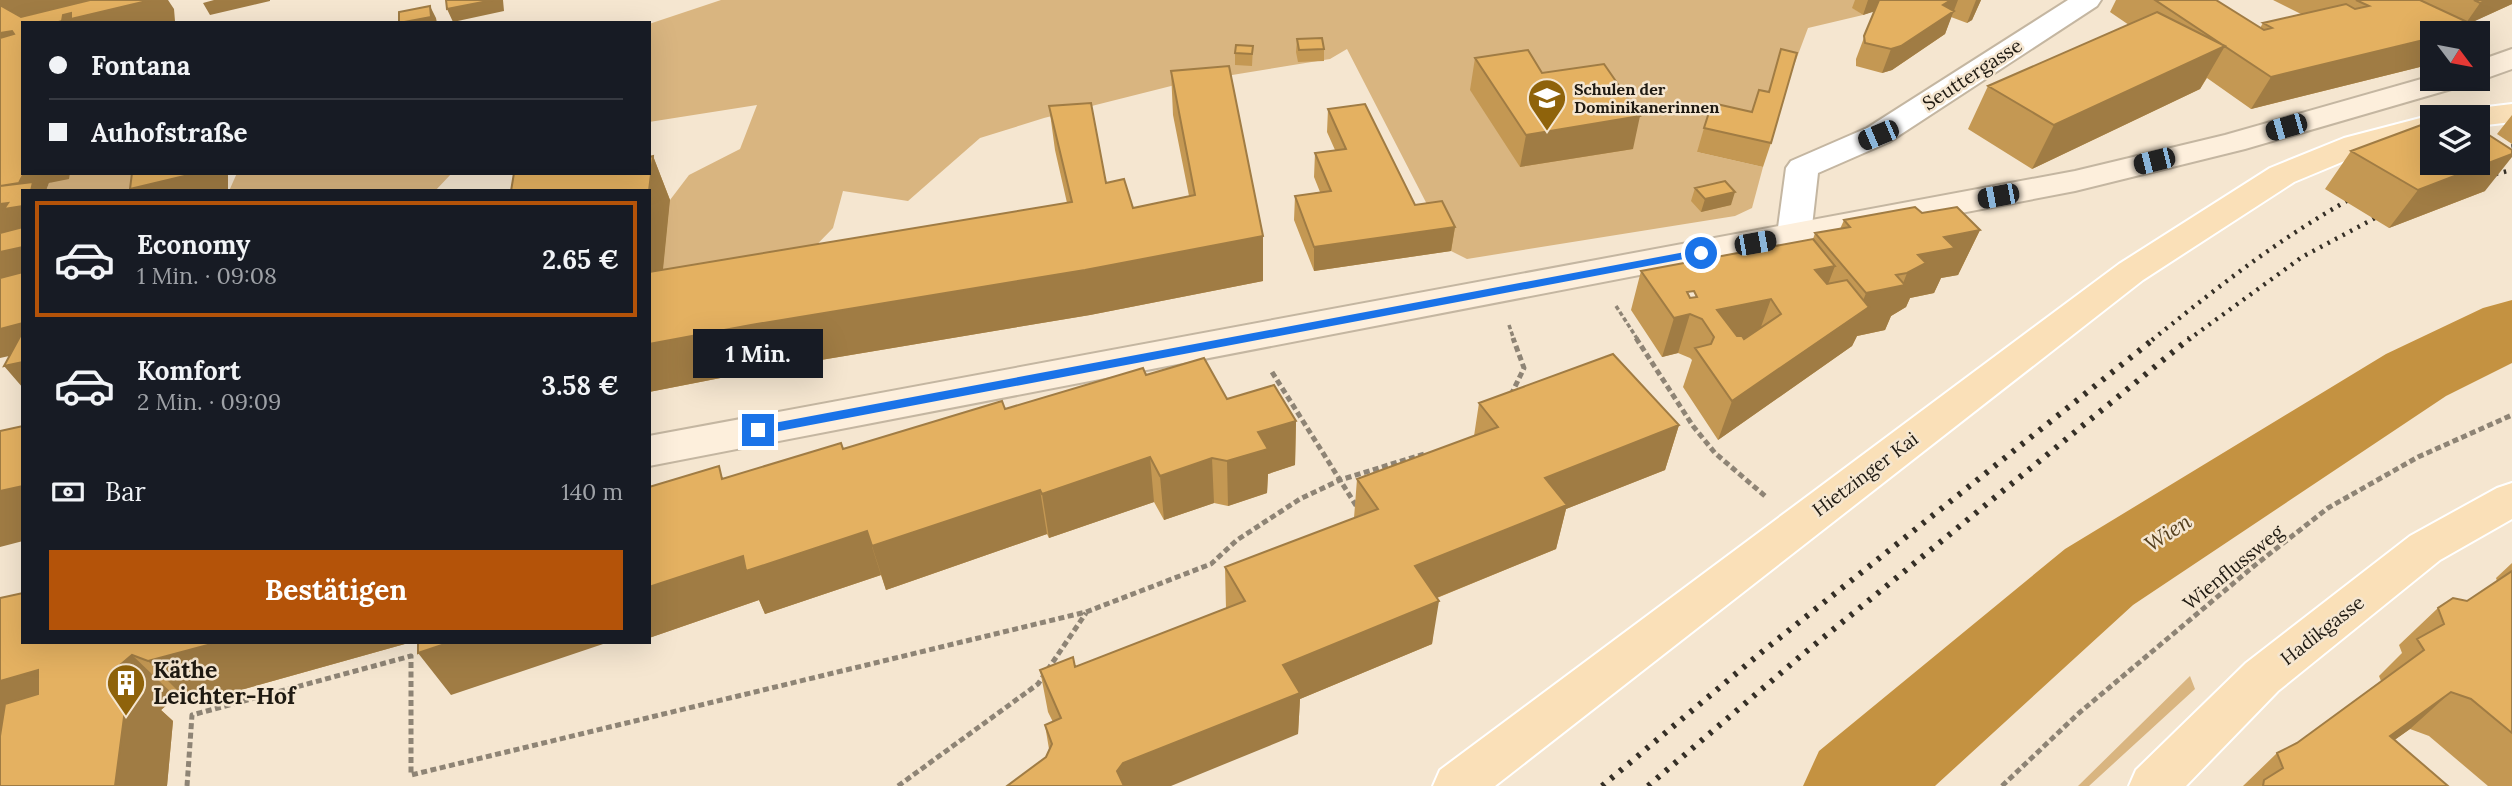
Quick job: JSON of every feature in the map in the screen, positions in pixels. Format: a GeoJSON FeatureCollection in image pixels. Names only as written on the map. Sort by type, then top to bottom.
{"type":"FeatureCollection","features":[{"type":"Feature","properties":{"kind":"main road"},"geometry":{"type":"LineString","coordinates":[[2490,115],[2512,113]]}},
{"type":"Feature","properties":{"kind":"main road","name":"Hietzinger Kai"},"geometry":{"type":"LineString","coordinates":[[1457,786],[2131,272],[2282,175],[2354,145],[2420,127]]}},
{"type":"Feature","properties":{"kind":"main road","name":"Hadikgasse"},"geometry":{"type":"LineString","coordinates":[[2153,786],[2262,677],[2426,548],[2512,499]]}},
{"type":"Feature","properties":{"kind":"street","name":"Seuttergasse"},"geometry":{"type":"LineString","coordinates":[[1794,236],[1801,168],[1878,135],[2087,0]]}},
{"type":"Feature","properties":{"kind":"street"},"geometry":{"type":"LineString","coordinates":[[2490,67],[2512,58]]}},
{"type":"Feature","properties":{"kind":"street"},"geometry":{"type":"LineString","coordinates":[[651,451],[1794,236],[2088,178],[2234,142],[2420,89]]}},
{"type":"Feature","properties":{"kind":"path"},"geometry":{"type":"LineString","coordinates":[[1595,273],[1693,426],[1715,453],[1797,525]]}},
{"type":"Feature","properties":{"kind":"path"},"geometry":{"type":"LineString","coordinates":[[1496,292],[1524,368],[1510,397]]}},
{"type":"Feature","properties":{"kind":"path"},"geometry":{"type":"LineString","coordinates":[[1271,372],[1359,509]]}},
{"type":"Feature","properties":{"kind":"path","name":"Wienflussweg"},"geometry":{"type":"LineString","coordinates":[[2003,786],[2090,705],[2254,566],[2328,508],[2418,457],[2512,415]]}},
{"type":"Feature","properties":{"kind":"path"},"geometry":{"type":"LineString","coordinates":[[187,786],[192,715],[411,656],[411,775],[1086,612],[1211,564],[1237,540],[1300,499],[1340,480],[1428,453]]}},
{"type":"Feature","properties":{"kind":"path"},"geometry":{"type":"LineString","coordinates":[[898,786],[1038,684],[1086,612]]}},
{"type":"Feature","properties":{"kind":"shaded area"},"geometry":{"type":"Polygon","coordinates":[[[721,0],[1861,0],[1853,8],[1863,15],[1808,28],[1790,76],[1761,116],[1697,152],[1763,167],[1752,208],[1735,216],[1467,259],[1451,251],[1347,49],[1330,59],[1183,83],[1044,118],[980,138],[908,201],[843,191],[833,228],[763,300],[658,318],[670,200],[689,175],[740,149],[757,105],[651,122],[651,23],[721,0]]]}},
{"type":"Feature","properties":{"kind":"shaded area"},"geometry":{"type":"Polygon","coordinates":[[[66,175],[152,175],[150,189],[47,189],[49,183],[66,175]]]}},
{"type":"Feature","properties":{"kind":"shaded area"},"geometry":{"type":"Polygon","coordinates":[[[236,175],[450,175],[437,189],[230,189],[236,175]]]}},
{"type":"Feature","properties":{"kind":"shaded area"},"geometry":{"type":"Polygon","coordinates":[[[2190,676],[2195,689],[2089,786],[2078,786],[2190,676]]]}},
{"type":"Feature","properties":{"kind":"building"},"geometry":{"type":"Polygon","coordinates":[[[90,0],[151,0],[71,19],[71,13],[63,15],[62,21],[21,21],[23,175],[19,183],[0,186],[0,38],[14,34],[12,31],[0,33],[0,5],[21,17],[90,0]]]}},
{"type":"Feature","properties":{"kind":"building"},"geometry":{"type":"Polygon","coordinates":[[[446,0],[493,0],[447,9],[446,0]]]}},
{"type":"Feature","properties":{"kind":"building"},"geometry":{"type":"Polygon","coordinates":[[[1879,0],[1951,0],[1943,5],[1954,11],[1901,46],[1891,49],[1865,43],[1864,36],[1879,0]]]}},
{"type":"Feature","properties":{"kind":"building"},"geometry":{"type":"Polygon","coordinates":[[[2155,0],[2216,0],[2264,30],[2272,28],[2263,23],[2346,4],[2355,9],[2369,6],[2356,0],[2420,0],[2465,21],[2420,21],[2420,41],[2271,77],[2155,0]]]}},
{"type":"Feature","properties":{"kind":"building"},"geometry":{"type":"Polygon","coordinates":[[[430,6],[431,17],[399,21],[399,12],[430,6]]]}},
{"type":"Feature","properties":{"kind":"building"},"geometry":{"type":"Polygon","coordinates":[[[2157,12],[2225,46],[2054,125],[1988,86],[2157,12]]]}},
{"type":"Feature","properties":{"kind":"building"},"geometry":{"type":"Polygon","coordinates":[[[1322,38],[1324,49],[1299,50],[1297,39],[1322,38]]]}},
{"type":"Feature","properties":{"kind":"building"},"geometry":{"type":"Polygon","coordinates":[[[1236,45],[1253,46],[1252,54],[1235,53],[1236,45]]]}},
{"type":"Feature","properties":{"kind":"building"},"geometry":{"type":"Polygon","coordinates":[[[1781,49],[1797,53],[1771,143],[1704,128],[1712,103],[1752,112],[1759,90],[1769,92],[1781,49]]]}},
{"type":"Feature","properties":{"kind":"building"},"geometry":{"type":"Polygon","coordinates":[[[1528,50],[1542,73],[1604,64],[1640,116],[1526,135],[1475,58],[1528,50]]]}},
{"type":"Feature","properties":{"kind":"building"},"geometry":{"type":"Polygon","coordinates":[[[1229,66],[1263,236],[1085,270],[651,344],[651,272],[1072,202],[1049,106],[1091,103],[1106,183],[1124,179],[1133,208],[1195,195],[1171,71],[1229,66]]]}},
{"type":"Feature","properties":{"kind":"building"},"geometry":{"type":"Polygon","coordinates":[[[1365,104],[1415,205],[1442,201],[1455,227],[1314,247],[1295,196],[1331,191],[1315,153],[1346,149],[1328,109],[1365,104]]]}},
{"type":"Feature","properties":{"kind":"building"},"geometry":{"type":"Polygon","coordinates":[[[2420,125],[2420,175],[2457,175],[2418,190],[2351,151],[2420,125]]]}},
{"type":"Feature","properties":{"kind":"building"},"geometry":{"type":"Polygon","coordinates":[[[2490,136],[2512,150],[2512,154],[2490,162],[2490,136]]]}},
{"type":"Feature","properties":{"kind":"building"},"geometry":{"type":"Polygon","coordinates":[[[132,175],[189,175],[130,189],[132,175]]]}},
{"type":"Feature","properties":{"kind":"building"},"geometry":{"type":"Polygon","coordinates":[[[514,175],[651,175],[649,189],[511,189],[514,175]]]}},
{"type":"Feature","properties":{"kind":"building"},"geometry":{"type":"Polygon","coordinates":[[[1725,181],[1735,192],[1705,199],[1695,188],[1725,181]]]}},
{"type":"Feature","properties":{"kind":"building"},"geometry":{"type":"Polygon","coordinates":[[[33,182],[31,189],[21,189],[21,206],[4,209],[8,203],[0,204],[0,186],[33,182]]]}},
{"type":"Feature","properties":{"kind":"building"},"geometry":{"type":"Polygon","coordinates":[[[1915,207],[1922,213],[1957,207],[1980,230],[1944,237],[1955,248],[1918,255],[1926,263],[1907,273],[1896,275],[1905,285],[1866,293],[1815,233],[1850,227],[1844,220],[1915,207]]]}},
{"type":"Feature","properties":{"kind":"building"},"geometry":{"type":"Polygon","coordinates":[[[21,228],[21,247],[0,252],[0,233],[21,228]]]}},
{"type":"Feature","properties":{"kind":"building"},"geometry":{"type":"Polygon","coordinates":[[[1813,239],[1835,266],[1815,270],[1827,284],[1847,280],[1869,307],[1732,401],[1695,348],[1711,344],[1714,337],[1702,319],[1690,314],[1674,318],[1641,271],[1813,239]],[[1694,291],[1687,292],[1690,298],[1697,297],[1694,291]],[[1771,299],[1717,310],[1737,336],[1744,339],[1781,314],[1771,299]]]}},
{"type":"Feature","properties":{"kind":"building"},"geometry":{"type":"Polygon","coordinates":[[[21,273],[21,324],[0,329],[0,278],[21,273]]]}},
{"type":"Feature","properties":{"kind":"building"},"geometry":{"type":"Polygon","coordinates":[[[21,335],[21,362],[4,366],[21,335]]]}},
{"type":"Feature","properties":{"kind":"building"},"geometry":{"type":"Polygon","coordinates":[[[1613,354],[1679,425],[1545,478],[1567,505],[1415,566],[1439,601],[1283,665],[1300,693],[1123,763],[1117,771],[1124,786],[1007,786],[1046,757],[1052,744],[1045,725],[1061,718],[1040,670],[1073,657],[1075,667],[1245,601],[1225,567],[1378,509],[1357,479],[1498,427],[1479,403],[1613,354]]]}},
{"type":"Feature","properties":{"kind":"building"},"geometry":{"type":"Polygon","coordinates":[[[1204,358],[1227,399],[1274,385],[1296,421],[1258,432],[1268,449],[1227,461],[1212,458],[1160,476],[1150,457],[1042,494],[1040,490],[872,546],[867,531],[746,571],[743,556],[651,586],[651,486],[719,466],[722,479],[841,443],[843,449],[1002,401],[1005,409],[1143,368],[1146,375],[1204,358]]]}},
{"type":"Feature","properties":{"kind":"building"},"geometry":{"type":"Polygon","coordinates":[[[21,426],[21,486],[0,491],[0,431],[21,426]]]}},
{"type":"Feature","properties":{"kind":"building"},"geometry":{"type":"Polygon","coordinates":[[[2512,571],[2512,733],[2471,699],[2451,692],[2390,736],[2448,786],[2263,786],[2264,780],[2283,768],[2277,753],[2297,743],[2424,650],[2417,639],[2444,624],[2438,608],[2453,598],[2467,601],[2512,571]]]}},
{"type":"Feature","properties":{"kind":"building"},"geometry":{"type":"Polygon","coordinates":[[[21,593],[21,644],[212,644],[148,661],[132,655],[113,671],[129,679],[115,786],[0,786],[0,736],[5,704],[38,694],[38,670],[0,681],[0,598],[21,593]]]}},
{"type":"Feature","properties":{"kind":"building"},"geometry":{"type":"Polygon","coordinates":[[[418,644],[445,644],[418,653],[418,644]]]}},
{"type":"Feature","properties":{"kind":"waterway","name":"Wien"},"geometry":{"type":"LineString","coordinates":[[1858,786],[2099,577],[2416,375],[2512,328]]}},
{"type":"Feature","properties":{"kind":"railway"},"geometry":{"type":"LineString","coordinates":[[2490,151],[2512,146]]}},
{"type":"Feature","properties":{"kind":"railway"},"geometry":{"type":"LineString","coordinates":[[2479,178],[2512,170]]}},
{"type":"Feature","properties":{"kind":"railway"},"geometry":{"type":"LineString","coordinates":[[2152,340],[2229,279],[2280,243],[2363,192]]}},
{"type":"Feature","properties":{"kind":"railway"},"geometry":{"type":"LineString","coordinates":[[2188,340],[2302,257],[2390,210]]}},
{"type":"Feature","properties":{"kind":"railway"},"geometry":{"type":"LineString","coordinates":[[1602,786],[1763,651],[2155,338]]}},
{"type":"Feature","properties":{"kind":"railway"},"geometry":{"type":"LineString","coordinates":[[1648,786],[1802,655],[2190,338]]}},
{"type":"Feature","properties":{"kind":"place","name":"Schulen der Dominikanerinnen"},"geometry":{"type":"Point","coordinates":[1547,132]}},
{"type":"Feature","properties":{"kind":"place","name":"Käthe Leichter-Hof"},"geometry":{"type":"Point","coordinates":[126,717]}},
{"type":"Feature","properties":{"kind":"route"},"geometry":{"type":"LineString","coordinates":[[758,430],[1701,253]]}}]}
